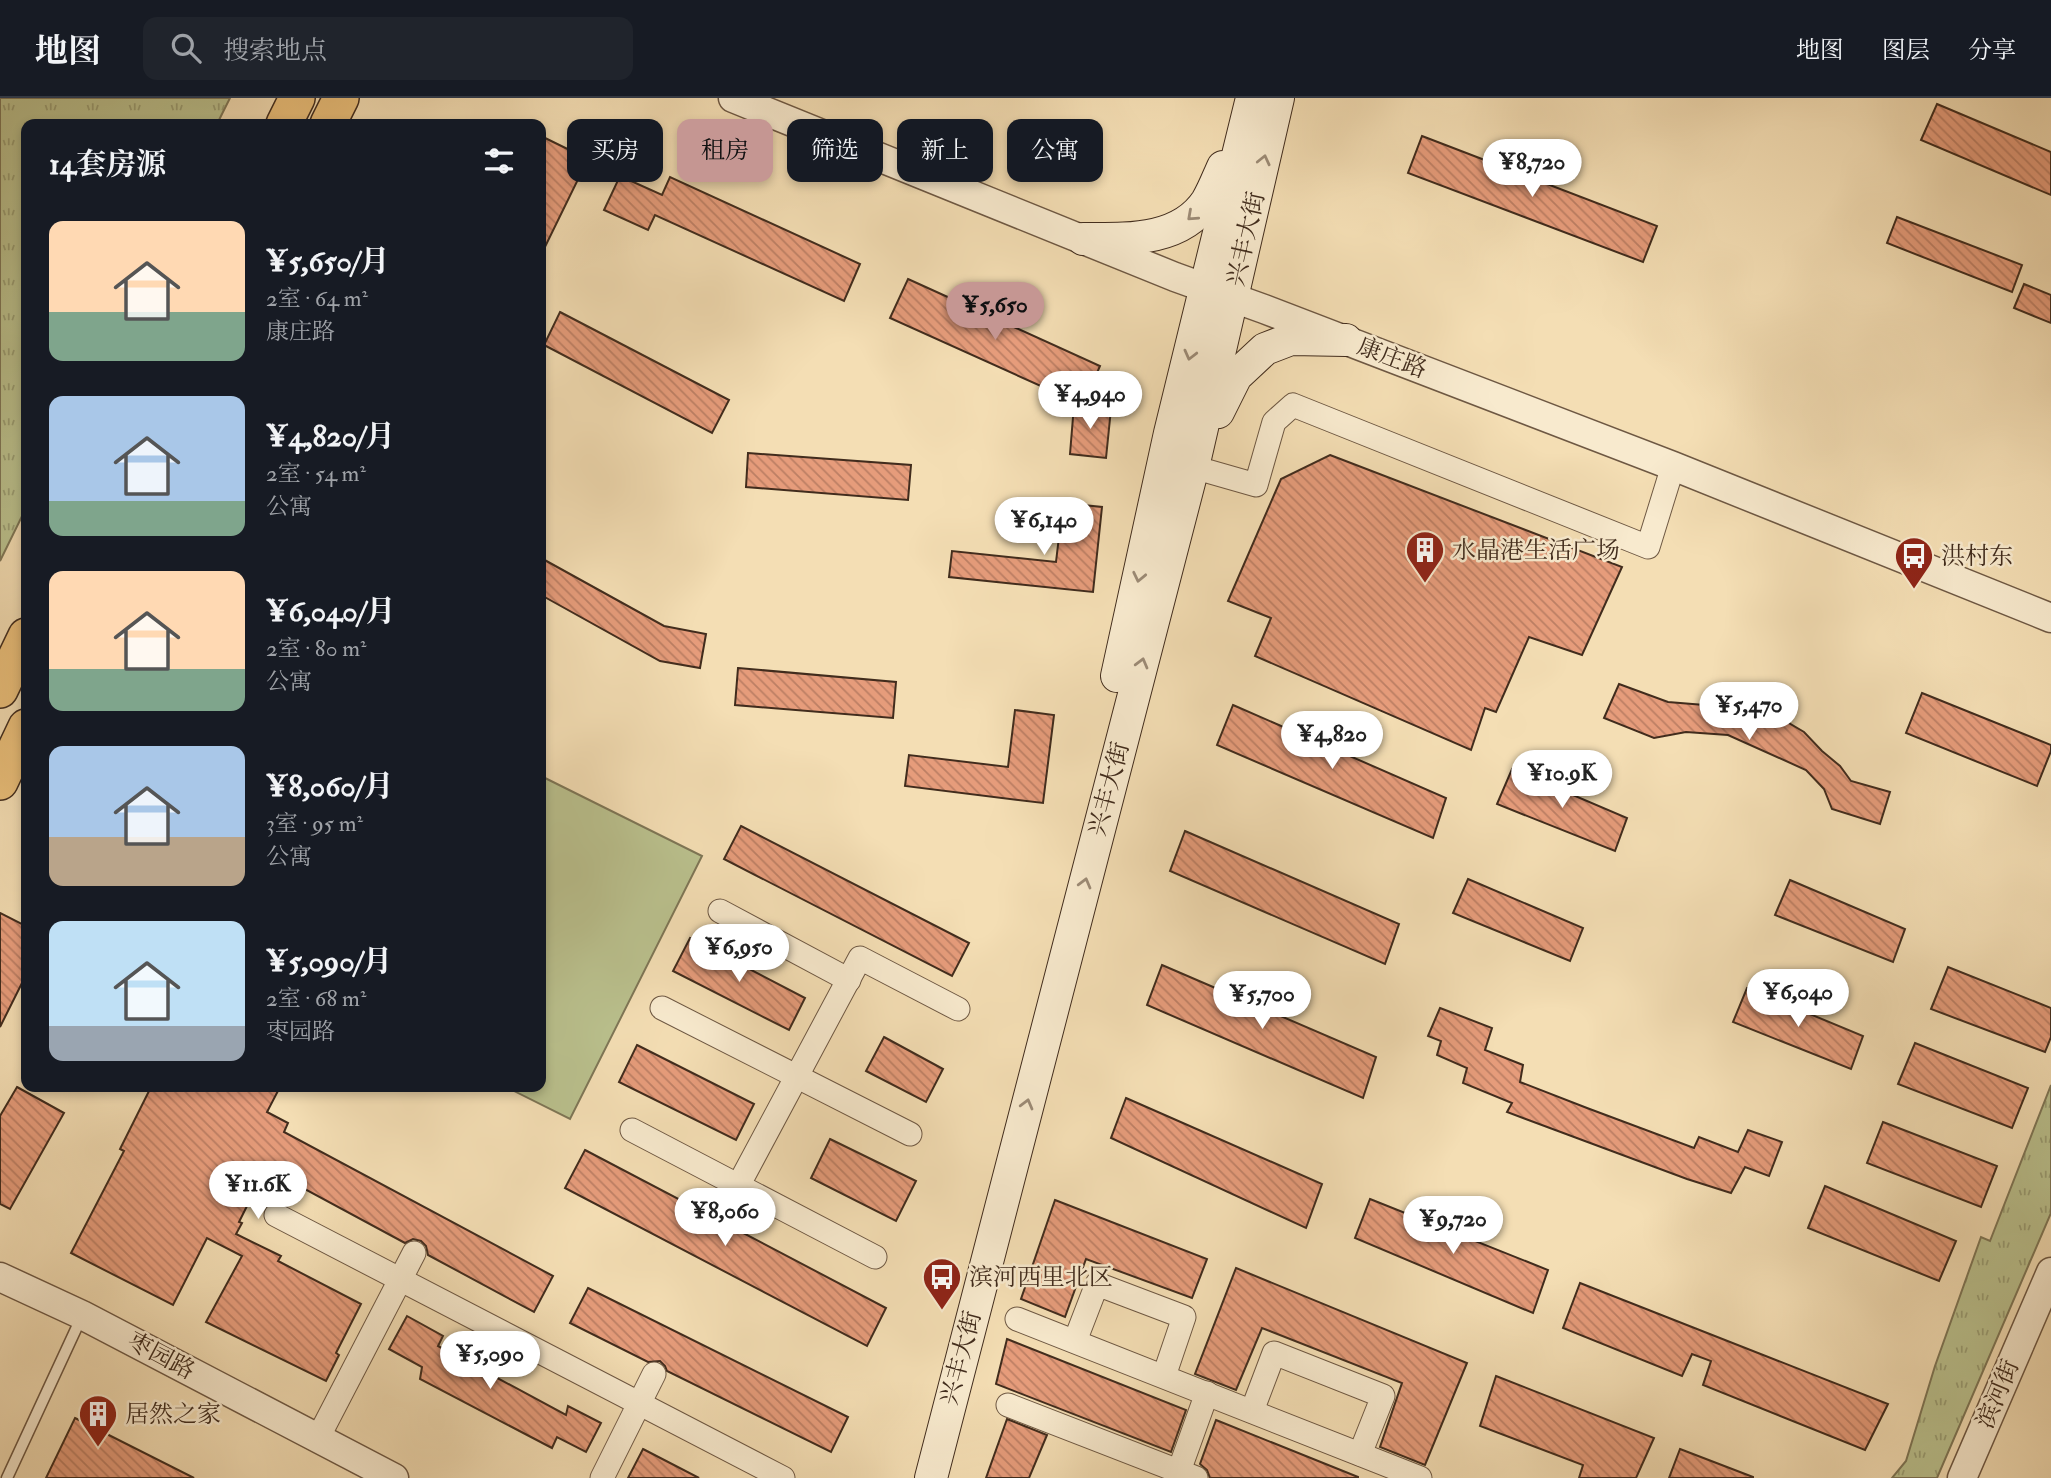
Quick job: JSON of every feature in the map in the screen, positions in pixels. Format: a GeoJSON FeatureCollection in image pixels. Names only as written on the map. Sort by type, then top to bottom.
{"type":"FeatureCollection","features":[{"type":"Feature","properties":{"kind":"main road"},"geometry":{"type":"LineString","coordinates":[[286,119],[297,98]]}},
{"type":"Feature","properties":{"kind":"main road","name":"兴丰大街"},"geometry":{"type":"LineString","coordinates":[[931,1478],[1195,458],[1242,140],[1252,98]]}},
{"type":"Feature","properties":{"kind":"main road","name":"兴丰大街"},"geometry":{"type":"LineString","coordinates":[[911,1478],[1124,648],[1170,433],[1220,293],[1278,98]]}},
{"type":"Feature","properties":{"kind":"main road"},"geometry":{"type":"LineString","coordinates":[[1083,239],[1155,236],[1188,222],[1207,201],[1226,160],[1242,140]]}},
{"type":"Feature","properties":{"kind":"main road"},"geometry":{"type":"LineString","coordinates":[[1195,458],[1236,376],[1265,349],[1291,339],[1346,340]]}},
{"type":"Feature","properties":{"kind":"main road"},"geometry":{"type":"LineString","coordinates":[[0,690],[21,646]]}},
{"type":"Feature","properties":{"kind":"main road"},"geometry":{"type":"LineString","coordinates":[[0,782],[21,738]]}},
{"type":"Feature","properties":{"kind":"street","name":"康庄路"},"geometry":{"type":"LineString","coordinates":[[733,98],[1083,239],[1673,466],[2051,618]]}},
{"type":"Feature","properties":{"kind":"street"},"geometry":{"type":"LineString","coordinates":[[1195,458],[1256,485],[1274,422],[1293,405],[1648,547],[1673,466]]}},
{"type":"Feature","properties":{"kind":"street"},"geometry":{"type":"LineString","coordinates":[[720,911],[849,980]]}},
{"type":"Feature","properties":{"kind":"street"},"geometry":{"type":"LineString","coordinates":[[738,1186],[860,958],[958,1009]]}},
{"type":"Feature","properties":{"kind":"street"},"geometry":{"type":"LineString","coordinates":[[662,1008],[910,1134]]}},
{"type":"Feature","properties":{"kind":"street"},"geometry":{"type":"LineString","coordinates":[[632,1130],[874,1257]]}},
{"type":"Feature","properties":{"kind":"street"},"geometry":{"type":"LineString","coordinates":[[276,1216],[783,1478]]}},
{"type":"Feature","properties":{"kind":"street"},"geometry":{"type":"LineString","coordinates":[[318,1438],[414,1253]]}},
{"type":"Feature","properties":{"kind":"street","name":"滨河街"},"geometry":{"type":"LineString","coordinates":[[1962,1478],[2051,1272]]}},
{"type":"Feature","properties":{"kind":"street","name":"枣园路"},"geometry":{"type":"LineString","coordinates":[[0,1277],[82,1315],[394,1478]]}},
{"type":"Feature","properties":{"kind":"street"},"geometry":{"type":"LineString","coordinates":[[1075,1341],[1097,1284],[1184,1317],[1164,1376]]}},
{"type":"Feature","properties":{"kind":"street"},"geometry":{"type":"LineString","coordinates":[[1017,1319],[1360,1454],[1378,1470],[1420,1478]]}},
{"type":"Feature","properties":{"kind":"street"},"geometry":{"type":"LineString","coordinates":[[1252,1411],[1274,1353],[1383,1396],[1360,1454]]}},
{"type":"Feature","properties":{"kind":"street"},"geometry":{"type":"LineString","coordinates":[[602,1478],[654,1374]]}},
{"type":"Feature","properties":{"kind":"street"},"geometry":{"type":"LineString","coordinates":[[1008,1405],[1188,1475],[1207,1393]]}},
{"type":"Feature","properties":{"kind":"lane"},"geometry":{"type":"LineString","coordinates":[[7,1478],[82,1315]]}},
{"type":"Feature","properties":{"kind":"green space"},"geometry":{"type":"Polygon","coordinates":[[[0,98],[230,98],[220,119],[21,119],[21,518],[0,561],[0,98]]]}},
{"type":"Feature","properties":{"kind":"green space"},"geometry":{"type":"Polygon","coordinates":[[[546,778],[702,856],[570,1119],[516,1092],[546,1092],[546,778]]]}},
{"type":"Feature","properties":{"kind":"green space"},"geometry":{"type":"Polygon","coordinates":[[[2051,1085],[2051,1213],[1937,1478],[1892,1478],[1906,1461],[1935,1366],[1981,1237],[1990,1241],[2051,1085]]]}},
{"type":"Feature","properties":{"kind":"building"},"geometry":{"type":"Polygon","coordinates":[[[1937,104],[2051,152],[2051,195],[1921,140],[1937,104]]]}},
{"type":"Feature","properties":{"kind":"building"},"geometry":{"type":"Polygon","coordinates":[[[1422,136],[1657,226],[1643,262],[1408,173],[1422,136]]]}},
{"type":"Feature","properties":{"kind":"building"},"geometry":{"type":"Polygon","coordinates":[[[546,138],[567,149],[567,182],[577,182],[546,245],[546,138]]]}},
{"type":"Feature","properties":{"kind":"building"},"geometry":{"type":"Polygon","coordinates":[[[670,177],[860,264],[844,301],[655,215],[648,230],[604,210],[617,182],[633,182],[662,195],[670,177]]]}},
{"type":"Feature","properties":{"kind":"building"},"geometry":{"type":"Polygon","coordinates":[[[1897,217],[2022,265],[2012,292],[1887,243],[1897,217]]]}},
{"type":"Feature","properties":{"kind":"building"},"geometry":{"type":"Polygon","coordinates":[[[908,279],[1100,366],[1083,405],[890,318],[908,279]]]}},
{"type":"Feature","properties":{"kind":"building"},"geometry":{"type":"Polygon","coordinates":[[[2024,284],[2051,295],[2051,323],[2014,308],[2024,284]]]}},
{"type":"Feature","properties":{"kind":"building"},"geometry":{"type":"Polygon","coordinates":[[[560,312],[729,400],[712,433],[546,346],[560,312]]]}},
{"type":"Feature","properties":{"kind":"building"},"geometry":{"type":"Polygon","coordinates":[[[1074,405],[1111,409],[1106,458],[1070,454],[1074,405]]]}},
{"type":"Feature","properties":{"kind":"building"},"geometry":{"type":"Polygon","coordinates":[[[748,453],[911,465],[908,500],[746,487],[748,453]]]}},
{"type":"Feature","properties":{"kind":"building","name":"水晶港生活广场"},"geometry":{"type":"Polygon","coordinates":[[[1330,455],[1622,567],[1582,655],[1529,637],[1496,712],[1485,708],[1471,750],[1255,656],[1271,618],[1228,601],[1281,479],[1330,455]]]}},
{"type":"Feature","properties":{"kind":"building"},"geometry":{"type":"Polygon","coordinates":[[[1063,503],[1102,507],[1093,592],[949,577],[952,551],[1056,562],[1063,503]]]}},
{"type":"Feature","properties":{"kind":"building"},"geometry":{"type":"Polygon","coordinates":[[[546,561],[664,626],[706,634],[700,668],[660,661],[546,598],[546,561]]]}},
{"type":"Feature","properties":{"kind":"building"},"geometry":{"type":"Polygon","coordinates":[[[738,668],[896,682],[893,718],[735,705],[738,668]]]}},
{"type":"Feature","properties":{"kind":"building"},"geometry":{"type":"Polygon","coordinates":[[[1619,684],[1668,702],[1717,706],[1745,704],[1777,716],[1804,732],[1840,766],[1851,781],[1890,792],[1880,824],[1832,809],[1824,789],[1806,770],[1728,735],[1686,732],[1654,738],[1604,718],[1619,684]]]}},
{"type":"Feature","properties":{"kind":"building"},"geometry":{"type":"Polygon","coordinates":[[[1922,693],[2051,745],[2037,786],[1906,733],[1922,693]]]}},
{"type":"Feature","properties":{"kind":"building"},"geometry":{"type":"Polygon","coordinates":[[[1233,705],[1446,798],[1433,838],[1217,745],[1233,705]]]}},
{"type":"Feature","properties":{"kind":"building"},"geometry":{"type":"Polygon","coordinates":[[[1015,710],[1054,715],[1043,803],[905,786],[909,755],[1008,767],[1015,710]]]}},
{"type":"Feature","properties":{"kind":"building"},"geometry":{"type":"Polygon","coordinates":[[[1512,769],[1627,818],[1615,851],[1497,804],[1512,769]]]}},
{"type":"Feature","properties":{"kind":"building"},"geometry":{"type":"Polygon","coordinates":[[[741,826],[969,943],[952,976],[724,859],[741,826]]]}},
{"type":"Feature","properties":{"kind":"building"},"geometry":{"type":"Polygon","coordinates":[[[1185,831],[1399,924],[1385,964],[1170,871],[1185,831]]]}},
{"type":"Feature","properties":{"kind":"building"},"geometry":{"type":"Polygon","coordinates":[[[1468,879],[1583,928],[1570,961],[1453,913],[1468,879]]]}},
{"type":"Feature","properties":{"kind":"building"},"geometry":{"type":"Polygon","coordinates":[[[1790,880],[1905,929],[1893,962],[1775,915],[1790,880]]]}},
{"type":"Feature","properties":{"kind":"building"},"geometry":{"type":"Polygon","coordinates":[[[0,913],[21,924],[21,985],[0,1027],[0,913]]]}},
{"type":"Feature","properties":{"kind":"building"},"geometry":{"type":"Polygon","coordinates":[[[690,938],[805,998],[789,1030],[673,971],[690,938]]]}},
{"type":"Feature","properties":{"kind":"building"},"geometry":{"type":"Polygon","coordinates":[[[1162,965],[1376,1057],[1363,1098],[1147,1005],[1162,965]]]}},
{"type":"Feature","properties":{"kind":"building"},"geometry":{"type":"Polygon","coordinates":[[[1948,967],[2051,1008],[2051,1037],[2045,1052],[1931,1009],[1948,967]]]}},
{"type":"Feature","properties":{"kind":"building"},"geometry":{"type":"Polygon","coordinates":[[[1747,988],[1863,1036],[1851,1069],[1733,1022],[1747,988]]]}},
{"type":"Feature","properties":{"kind":"building"},"geometry":{"type":"Polygon","coordinates":[[[1440,1008],[1492,1028],[1485,1050],[1523,1065],[1520,1082],[1694,1148],[1699,1137],[1738,1152],[1748,1130],[1782,1142],[1769,1176],[1745,1167],[1731,1193],[1507,1112],[1512,1103],[1463,1083],[1467,1068],[1437,1055],[1441,1041],[1428,1036],[1440,1008]]]}},
{"type":"Feature","properties":{"kind":"building"},"geometry":{"type":"Polygon","coordinates":[[[884,1037],[943,1069],[926,1102],[866,1071],[884,1037]]]}},
{"type":"Feature","properties":{"kind":"building"},"geometry":{"type":"Polygon","coordinates":[[[1915,1043],[2028,1088],[2012,1128],[1898,1084],[1915,1043]]]}},
{"type":"Feature","properties":{"kind":"building"},"geometry":{"type":"Polygon","coordinates":[[[637,1045],[754,1104],[736,1140],[619,1082],[637,1045]]]}},
{"type":"Feature","properties":{"kind":"building"},"geometry":{"type":"Polygon","coordinates":[[[17,1087],[21,1092],[26,1092],[64,1113],[10,1209],[0,1204],[0,1116],[17,1087]]]}},
{"type":"Feature","properties":{"kind":"building"},"geometry":{"type":"Polygon","coordinates":[[[148,1092],[277,1092],[267,1112],[288,1123],[284,1132],[553,1276],[534,1312],[428,1255],[426,1246],[421,1241],[413,1239],[405,1243],[266,1168],[239,1222],[242,1223],[236,1234],[281,1256],[278,1261],[361,1304],[336,1353],[339,1355],[326,1381],[206,1322],[242,1256],[207,1238],[173,1305],[71,1253],[124,1151],[120,1149],[148,1092]]]}},
{"type":"Feature","properties":{"kind":"building"},"geometry":{"type":"Polygon","coordinates":[[[1126,1098],[1322,1184],[1306,1228],[1111,1138],[1126,1098]]]}},
{"type":"Feature","properties":{"kind":"building"},"geometry":{"type":"Polygon","coordinates":[[[1883,1122],[1997,1166],[1981,1207],[1867,1163],[1883,1122]]]}},
{"type":"Feature","properties":{"kind":"building"},"geometry":{"type":"Polygon","coordinates":[[[830,1139],[916,1181],[896,1221],[811,1178],[830,1139]]]}},
{"type":"Feature","properties":{"kind":"building"},"geometry":{"type":"Polygon","coordinates":[[[585,1150],[886,1308],[867,1346],[565,1188],[585,1150]]]}},
{"type":"Feature","properties":{"kind":"building"},"geometry":{"type":"Polygon","coordinates":[[[1825,1186],[1956,1241],[1939,1281],[1808,1228],[1825,1186]]]}},
{"type":"Feature","properties":{"kind":"building"},"geometry":{"type":"Polygon","coordinates":[[[1370,1199],[1548,1270],[1533,1313],[1355,1238],[1370,1199]]]}},
{"type":"Feature","properties":{"kind":"building"},"geometry":{"type":"Polygon","coordinates":[[[1055,1200],[1207,1259],[1192,1298],[1086,1259],[1065,1317],[1021,1299],[1055,1200]]]}},
{"type":"Feature","properties":{"kind":"building"},"geometry":{"type":"Polygon","coordinates":[[[1236,1268],[1467,1363],[1425,1465],[1380,1447],[1402,1383],[1262,1328],[1236,1390],[1195,1374],[1236,1268]]]}},
{"type":"Feature","properties":{"kind":"building"},"geometry":{"type":"Polygon","coordinates":[[[1580,1283],[1888,1404],[1865,1450],[1703,1385],[1711,1361],[1692,1354],[1682,1376],[1563,1328],[1580,1283]]]}},
{"type":"Feature","properties":{"kind":"building"},"geometry":{"type":"Polygon","coordinates":[[[588,1288],[848,1417],[831,1452],[667,1371],[660,1361],[648,1362],[570,1323],[588,1288]]]}},
{"type":"Feature","properties":{"kind":"building"},"geometry":{"type":"Polygon","coordinates":[[[407,1316],[443,1336],[438,1346],[566,1415],[568,1406],[601,1423],[586,1452],[557,1437],[552,1448],[420,1379],[422,1367],[389,1349],[407,1316]]]}},
{"type":"Feature","properties":{"kind":"building"},"geometry":{"type":"Polygon","coordinates":[[[1007,1339],[1186,1410],[1171,1452],[996,1384],[1007,1339]]]}},
{"type":"Feature","properties":{"kind":"building"},"geometry":{"type":"Polygon","coordinates":[[[1496,1376],[1654,1438],[1636,1478],[1579,1478],[1583,1465],[1480,1426],[1496,1376]]]}},
{"type":"Feature","properties":{"kind":"building","name":"居然之家"},"geometry":{"type":"Polygon","coordinates":[[[75,1418],[194,1478],[46,1478],[75,1418]]]}},
{"type":"Feature","properties":{"kind":"building"},"geometry":{"type":"Polygon","coordinates":[[[1007,1419],[1047,1435],[1029,1478],[986,1478],[1007,1419]]]}},
{"type":"Feature","properties":{"kind":"building"},"geometry":{"type":"Polygon","coordinates":[[[1216,1420],[1358,1478],[1210,1478],[1207,1470],[1200,1464],[1216,1420]]]}},
{"type":"Feature","properties":{"kind":"building"},"geometry":{"type":"Polygon","coordinates":[[[643,1449],[699,1478],[628,1478],[643,1449]]]}},
{"type":"Feature","properties":{"kind":"building"},"geometry":{"type":"Polygon","coordinates":[[[1680,1449],[1753,1477],[1753,1478],[1669,1478],[1680,1449]]]}},
{"type":"Feature","properties":{"kind":"place","name":"水晶港生活广场"},"geometry":{"type":"Point","coordinates":[1425,584]}},
{"type":"Feature","properties":{"kind":"place","name":"洪村东"},"geometry":{"type":"Point","coordinates":[1914,590]}},
{"type":"Feature","properties":{"kind":"place","name":"滨河西里北区"},"geometry":{"type":"Point","coordinates":[942,1311]}},
{"type":"Feature","properties":{"kind":"place","name":"居然之家"},"geometry":{"type":"Point","coordinates":[98,1448]}}]}
